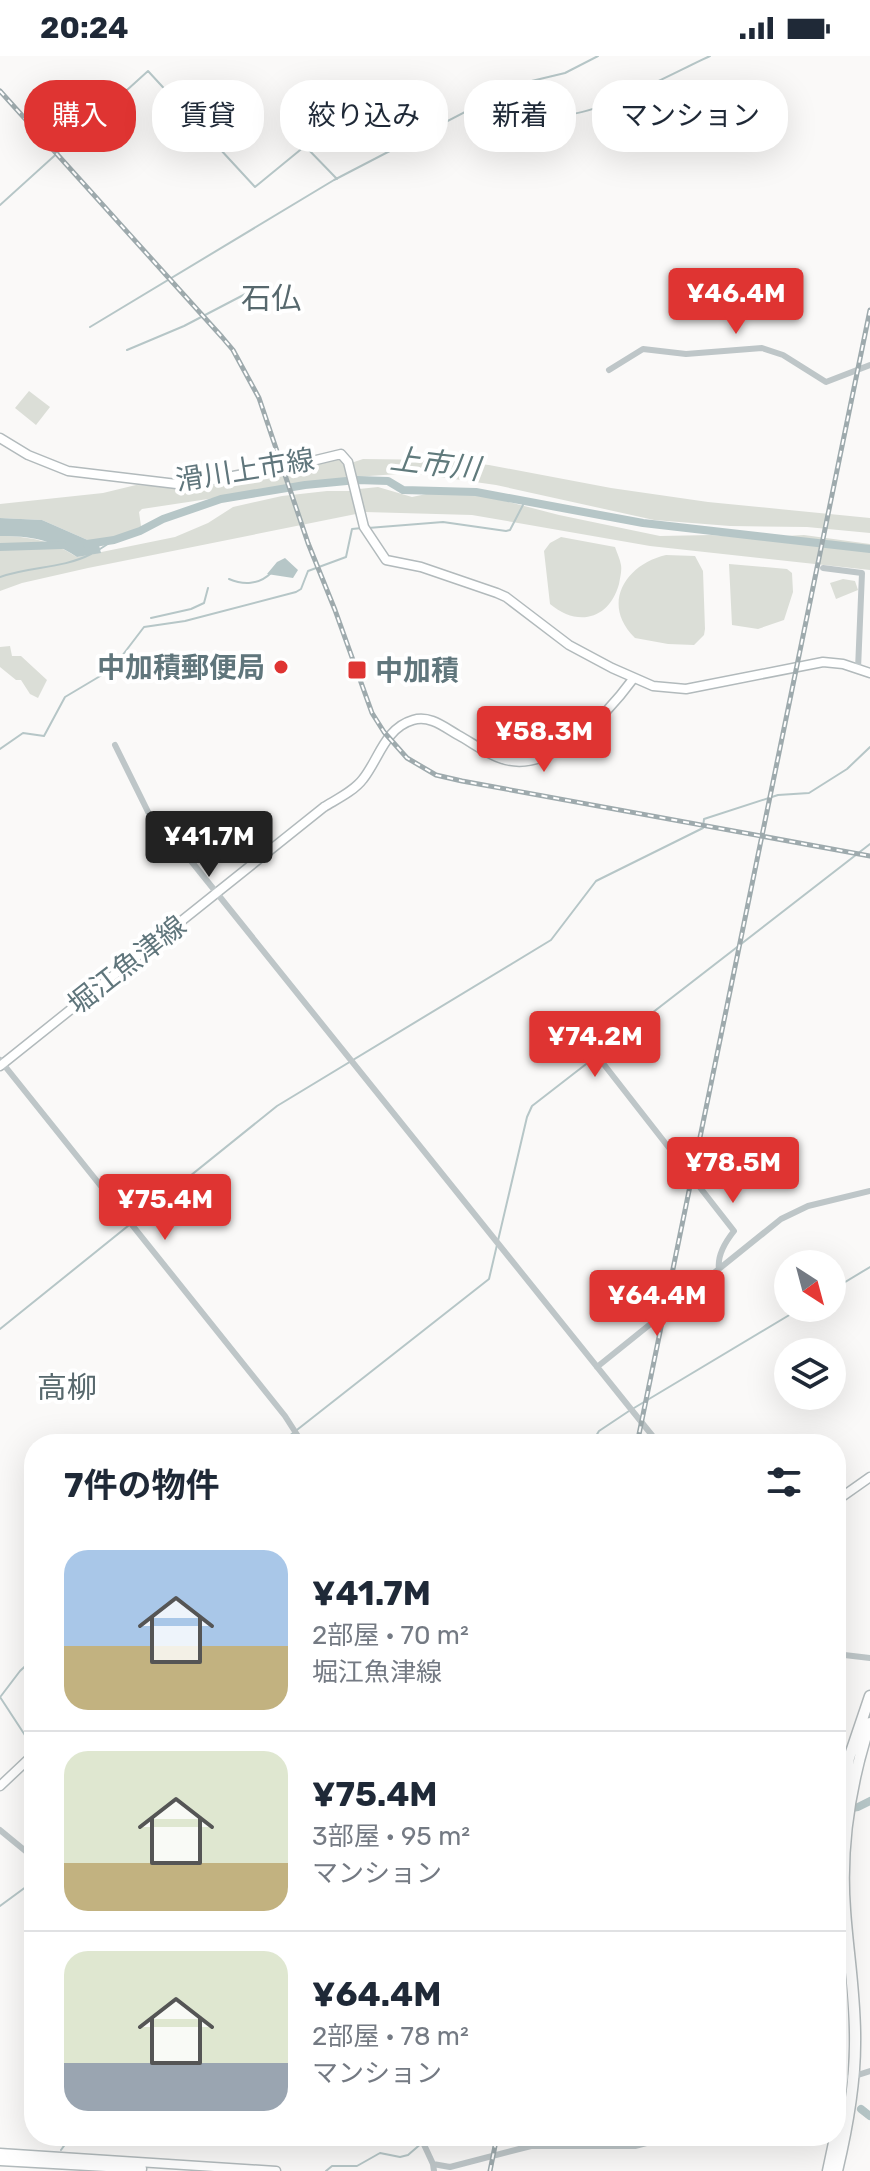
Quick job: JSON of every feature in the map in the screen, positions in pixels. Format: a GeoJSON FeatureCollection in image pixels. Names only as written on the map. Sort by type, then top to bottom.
{"type":"FeatureCollection","features":[{"type":"Feature","properties":{"kind":"highway"},"geometry":{"type":"LineString","coordinates":[[846,1775],[870,1696]]}},
{"type":"Feature","properties":{"kind":"highway"},"geometry":{"type":"LineString","coordinates":[[846,1827],[853,1780],[870,1723]]}},
{"type":"Feature","properties":{"kind":"highway"},"geometry":{"type":"LineString","coordinates":[[846,1927],[855,2018],[846,2068]]}},
{"type":"Feature","properties":{"kind":"highway"},"geometry":{"type":"LineString","coordinates":[[828,2171],[834,2146]]}},
{"type":"Feature","properties":{"kind":"highway"},"geometry":{"type":"LineString","coordinates":[[837,2171],[839,2146]]}},
{"type":"Feature","properties":{"kind":"main road","name":"滑川上市線"},"geometry":{"type":"LineString","coordinates":[[0,438],[28,455],[68,471],[185,485],[341,454],[348,462],[368,534],[386,560],[421,567],[506,597],[569,645],[633,679],[665,688],[686,689],[809,663],[833,662],[870,673]]}},
{"type":"Feature","properties":{"kind":"main road","name":"堀江魚津線"},"geometry":{"type":"LineString","coordinates":[[1,1063],[324,807],[358,784],[387,739],[405,723],[428,719],[496,757],[509,761],[530,761],[555,752],[604,715],[633,679]]}},
{"type":"Feature","properties":{"kind":"main road"},"geometry":{"type":"LineString","coordinates":[[846,1494],[870,1477]]}},
{"type":"Feature","properties":{"kind":"main road"},"geometry":{"type":"LineString","coordinates":[[0,1786],[24,1763]]}},
{"type":"Feature","properties":{"kind":"main road"},"geometry":{"type":"LineString","coordinates":[[0,2153],[276,2171]]}},
{"type":"Feature","properties":{"kind":"main road"},"geometry":{"type":"LineString","coordinates":[[0,2161],[178,2171]]}},
{"type":"Feature","properties":{"kind":"street"},"geometry":{"type":"LineString","coordinates":[[609,370],[631,354],[651,348],[686,354],[762,348],[783,355],[826,382],[870,365]]}},
{"type":"Feature","properties":{"kind":"street"},"geometry":{"type":"LineString","coordinates":[[823,568],[862,573],[858,669]]}},
{"type":"Feature","properties":{"kind":"street"},"geometry":{"type":"LineString","coordinates":[[115,745],[157,830],[175,841],[218,893],[651,1434]]}},
{"type":"Feature","properties":{"kind":"street"},"geometry":{"type":"LineString","coordinates":[[595,1053],[734,1231],[722,1251],[719,1269]]}},
{"type":"Feature","properties":{"kind":"street"},"geometry":{"type":"LineString","coordinates":[[1,1063],[298,1434]]}},
{"type":"Feature","properties":{"kind":"street"},"geometry":{"type":"LineString","coordinates":[[597,1367],[781,1219],[808,1206],[870,1191]]}},
{"type":"Feature","properties":{"kind":"street"},"geometry":{"type":"LineString","coordinates":[[846,1655],[870,1658]]}},
{"type":"Feature","properties":{"kind":"street"},"geometry":{"type":"LineString","coordinates":[[0,1830],[24,1850]]}},
{"type":"Feature","properties":{"kind":"street"},"geometry":{"type":"LineString","coordinates":[[846,2078],[870,2071]]}},
{"type":"Feature","properties":{"kind":"street"},"geometry":{"type":"LineString","coordinates":[[424,2146],[433,2168],[450,2167],[531,2146],[635,2146]]}},
{"type":"Feature","properties":{"kind":"shaded area"},"geometry":{"type":"Polygon","coordinates":[[[29,391],[50,407],[36,425],[15,408],[29,391]]]}},
{"type":"Feature","properties":{"kind":"shaded area"},"geometry":{"type":"Polygon","coordinates":[[[335,458],[351,463],[363,459],[442,460],[489,465],[708,502],[870,518],[870,533],[654,520],[496,485],[412,473],[355,477],[142,509],[139,512],[142,533],[99,545],[42,520],[0,518],[0,504],[103,493],[136,485],[177,487],[304,467],[335,458]]]}},
{"type":"Feature","properties":{"kind":"shaded area"},"geometry":{"type":"Polygon","coordinates":[[[378,487],[412,497],[455,488],[559,515],[660,536],[750,538],[804,535],[870,544],[870,570],[650,546],[472,515],[365,512],[359,489],[378,487]]]}},
{"type":"Feature","properties":{"kind":"shaded area"},"geometry":{"type":"Polygon","coordinates":[[[350,491],[356,514],[88,568],[0,591],[0,536],[40,540],[77,557],[175,537],[208,523],[233,507],[282,496],[350,491]]]}},
{"type":"Feature","properties":{"kind":"shaded area"},"geometry":{"type":"Polygon","coordinates":[[[0,518],[42,520],[99,545],[101,553],[77,557],[40,540],[0,536],[0,518]]]}},
{"type":"Feature","properties":{"kind":"shaded area"},"geometry":{"type":"Polygon","coordinates":[[[561,537],[615,547],[621,565],[619,584],[608,606],[600,612],[591,616],[571,616],[550,604],[544,551],[561,537]]]}},
{"type":"Feature","properties":{"kind":"shaded area"},"geometry":{"type":"Polygon","coordinates":[[[666,555],[695,556],[703,571],[705,629],[704,635],[694,645],[635,638],[619,612],[622,587],[629,576],[639,567],[666,555]]]}},
{"type":"Feature","properties":{"kind":"shaded area"},"geometry":{"type":"Polygon","coordinates":[[[285,558],[298,570],[293,578],[267,574],[277,562],[285,558]]]}},
{"type":"Feature","properties":{"kind":"shaded area"},"geometry":{"type":"Polygon","coordinates":[[[729,564],[787,569],[792,573],[793,592],[784,620],[758,629],[732,625],[729,564]]]}},
{"type":"Feature","properties":{"kind":"shaded area"},"geometry":{"type":"Polygon","coordinates":[[[843,579],[855,581],[858,590],[836,599],[830,583],[843,579]]]}},
{"type":"Feature","properties":{"kind":"shaded area"},"geometry":{"type":"Polygon","coordinates":[[[10,646],[12,656],[21,656],[47,680],[38,698],[30,694],[21,680],[16,680],[0,667],[0,647],[10,646]]]}},
{"type":"Feature","properties":{"kind":"waterway"},"geometry":{"type":"LineString","coordinates":[[90,327],[334,180],[519,84],[565,73],[598,56]]}},
{"type":"Feature","properties":{"kind":"waterway"},"geometry":{"type":"LineString","coordinates":[[576,113],[617,100],[710,56]]}},
{"type":"Feature","properties":{"kind":"waterway"},"geometry":{"type":"LineString","coordinates":[[0,205],[148,71],[255,187],[305,146],[337,179]]}},
{"type":"Feature","properties":{"kind":"waterway"},"geometry":{"type":"LineString","coordinates":[[127,350],[184,326],[253,290]]}},
{"type":"Feature","properties":{"kind":"waterway","name":"上市川"},"geometry":{"type":"LineString","coordinates":[[87,544],[114,540],[221,499],[357,480],[388,481],[403,490],[476,492],[643,523],[870,549]]}},
{"type":"Feature","properties":{"kind":"waterway"},"geometry":{"type":"LineString","coordinates":[[368,528],[443,522],[506,531],[510,530],[525,501]]}},
{"type":"Feature","properties":{"kind":"waterway"},"geometry":{"type":"LineString","coordinates":[[0,749],[23,733],[44,736],[65,697],[112,669],[144,627],[185,621],[296,592],[301,589],[308,571],[346,557],[352,529],[362,528]]}},
{"type":"Feature","properties":{"kind":"waterway","name":"上市川"},"geometry":{"type":"LineString","coordinates":[[100,549],[114,540]]}},
{"type":"Feature","properties":{"kind":"waterway","name":"上市川"},"geometry":{"type":"LineString","coordinates":[[0,547],[62,545]]}},
{"type":"Feature","properties":{"kind":"waterway"},"geometry":{"type":"LineString","coordinates":[[0,577],[91,554]]}},
{"type":"Feature","properties":{"kind":"waterway"},"geometry":{"type":"LineString","coordinates":[[229,579],[251,583],[271,573]]}},
{"type":"Feature","properties":{"kind":"waterway"},"geometry":{"type":"LineString","coordinates":[[151,618],[204,603],[208,588]]}},
{"type":"Feature","properties":{"kind":"waterway"},"geometry":{"type":"LineString","coordinates":[[0,1329],[277,1106],[551,940],[596,881],[703,828],[704,819],[778,795],[809,793],[847,769],[870,747]]}},
{"type":"Feature","properties":{"kind":"waterway"},"geometry":{"type":"LineString","coordinates":[[292,1434],[489,1279],[532,1106],[870,844]]}},
{"type":"Feature","properties":{"kind":"waterway"},"geometry":{"type":"LineString","coordinates":[[846,1282],[870,1267]]}},
{"type":"Feature","properties":{"kind":"waterway"},"geometry":{"type":"LineString","coordinates":[[634,1408],[778,1322]]}},
{"type":"Feature","properties":{"kind":"waterway"},"geometry":{"type":"LineString","coordinates":[[597,1434],[629,1411]]}},
{"type":"Feature","properties":{"kind":"waterway"},"geometry":{"type":"LineString","coordinates":[[1,1696],[24,1667]]}},
{"type":"Feature","properties":{"kind":"waterway"},"geometry":{"type":"LineString","coordinates":[[0,1697],[24,1734]]}},
{"type":"Feature","properties":{"kind":"waterway"},"geometry":{"type":"LineString","coordinates":[[846,1809],[870,1801]]}},
{"type":"Feature","properties":{"kind":"waterway"},"geometry":{"type":"LineString","coordinates":[[0,1906],[24,1888]]}},
{"type":"Feature","properties":{"kind":"waterway"},"geometry":{"type":"LineString","coordinates":[[861,2109],[870,2116]]}},
{"type":"Feature","properties":{"kind":"waterway"},"geometry":{"type":"LineString","coordinates":[[61,2150],[64,2146]]}},
{"type":"Feature","properties":{"kind":"waterway"},"geometry":{"type":"LineString","coordinates":[[326,2171],[332,2166],[357,2166],[380,2153],[400,2157],[408,2155],[418,2146]]}},
{"type":"Feature","properties":{"kind":"railway"},"geometry":{"type":"LineString","coordinates":[[0,91],[233,350],[259,398],[308,543],[372,713],[407,758],[436,775],[462,781],[870,856]]}},
{"type":"Feature","properties":{"kind":"railway"},"geometry":{"type":"LineString","coordinates":[[639,1434],[870,310]]}},
{"type":"Feature","properties":{"kind":"railway"},"geometry":{"type":"LineString","coordinates":[[490,2171],[495,2146]]}},
{"type":"Feature","properties":{"kind":"place","name":"中加積郵便局"},"geometry":{"type":"Point","coordinates":[281,667]}},
{"type":"Feature","properties":{"kind":"place","name":"中加積"},"geometry":{"type":"Point","coordinates":[357,670]}},
{"type":"Feature","properties":{"kind":"district","name":"石仏"},"geometry":{"type":"Point","coordinates":[271,299]}},
{"type":"Feature","properties":{"kind":"district","name":"高柳"},"geometry":{"type":"Point","coordinates":[67,1388]}}]}
